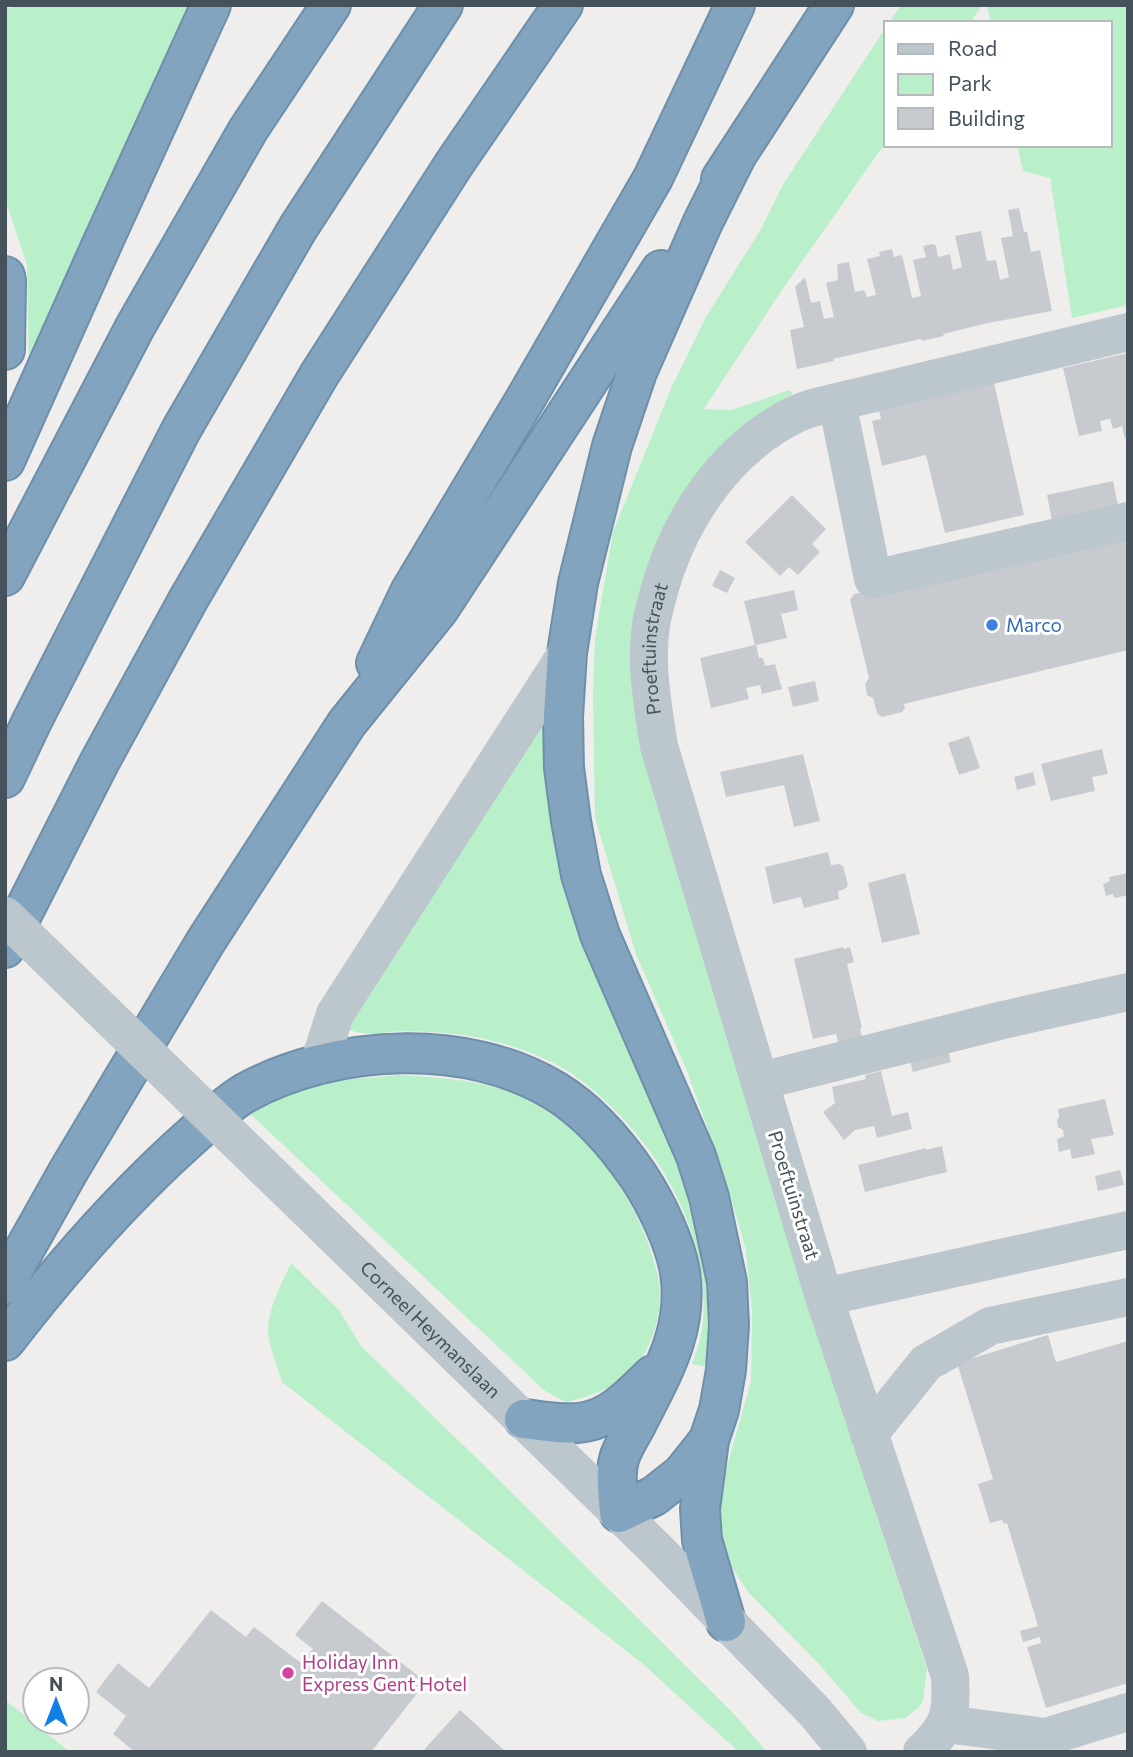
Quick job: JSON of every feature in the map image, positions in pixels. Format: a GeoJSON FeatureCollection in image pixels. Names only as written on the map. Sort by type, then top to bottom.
{"type":"FeatureCollection","features":[{"type":"Feature","properties":{"kind":"highway"},"geometry":{"type":"LineString","coordinates":[[5,461],[211,5]]}},
{"type":"Feature","properties":{"kind":"highway"},"geometry":{"type":"LineString","coordinates":[[5,576],[135,327],[248,130],[331,5]]}},
{"type":"Feature","properties":{"kind":"highway"},"geometry":{"type":"LineString","coordinates":[[5,778],[181,430],[298,228],[443,5]]}},
{"type":"Feature","properties":{"kind":"highway"},"geometry":{"type":"LineString","coordinates":[[5,948],[118,727],[188,600],[319,375],[454,164],[563,5]]}},
{"type":"Feature","properties":{"kind":"highway"},"geometry":{"type":"LineString","coordinates":[[347,723],[410,592],[653,178],[735,5]]}},
{"type":"Feature","properties":{"kind":"highway"},"geometry":{"type":"LineString","coordinates":[[5,1284],[69,1170],[206,941],[347,723],[439,609],[834,5]]}},
{"type":"Feature","properties":{"kind":"highway"},"geometry":{"type":"LineString","coordinates":[[726,1622],[702,1540],[700,1509],[709,1440],[719,1410],[726,1370],[729,1325],[727,1282],[709,1198],[696,1156],[600,935],[581,875],[564,768],[563,717],[567,653],[578,583],[612,446],[637,372],[703,222],[735,158]]}},
{"type":"Feature","properties":{"kind":"highway"},"geometry":{"type":"LineString","coordinates":[[5,276],[5,350]]}},
{"type":"Feature","properties":{"kind":"highway"},"geometry":{"type":"LineString","coordinates":[[5,1341],[84,1245],[150,1174],[202,1127],[243,1095],[277,1078],[319,1064],[376,1054],[423,1054],[474,1060],[517,1071],[557,1092],[597,1124],[626,1158],[651,1195],[680,1271],[681,1304],[669,1359],[620,1455],[616,1479],[619,1513],[654,1496],[682,1474],[709,1440]]}},
{"type":"Feature","properties":{"kind":"highway"},"geometry":{"type":"LineString","coordinates":[[524,1419],[556,1423],[584,1422],[608,1415],[669,1359]]}},
{"type":"Feature","properties":{"kind":"street","name":"Proeftuinstraat"},"geometry":{"type":"LineString","coordinates":[[946,1724],[951,1700],[950,1676],[824,1297],[659,746],[649,682],[651,625],[662,580],[676,541],[701,498],[726,467],[758,437],[798,413],[1128,332]]}},
{"type":"Feature","properties":{"kind":"street"},"geometry":{"type":"LineString","coordinates":[[837,402],[873,579],[1128,521]]}},
{"type":"Feature","properties":{"kind":"street"},"geometry":{"type":"LineString","coordinates":[[319,1064],[335,1014],[567,653]]}},
{"type":"Feature","properties":{"kind":"street","name":"Corneel Heymanslaan"},"geometry":{"type":"LineString","coordinates":[[5,916],[619,1513],[815,1712],[848,1752]]}},
{"type":"Feature","properties":{"kind":"street"},"geometry":{"type":"LineString","coordinates":[[760,1081],[1003,1020],[1128,992]]}},
{"type":"Feature","properties":{"kind":"street"},"geometry":{"type":"LineString","coordinates":[[824,1297],[1128,1230]]}},
{"type":"Feature","properties":{"kind":"street"},"geometry":{"type":"LineString","coordinates":[[869,1434],[926,1363],[990,1326],[1128,1297]]}},
{"type":"Feature","properties":{"kind":"street"},"geometry":{"type":"LineString","coordinates":[[922,1752],[946,1724],[1046,1737],[1128,1712]]}},
{"type":"Feature","properties":{"kind":"green space"},"geometry":{"type":"Polygon","coordinates":[[[22,5],[188,5],[29,370],[27,265],[5,199],[5,9],[22,5]]]}},
{"type":"Feature","properties":{"kind":"green space"},"geometry":{"type":"Polygon","coordinates":[[[901,5],[982,5],[971,21],[890,21],[901,5]]]}},
{"type":"Feature","properties":{"kind":"green space"},"geometry":{"type":"Polygon","coordinates":[[[987,5],[1128,5],[1128,305],[1072,318],[1050,178],[1023,171],[1017,147],[1112,147],[1112,21],[991,21],[987,5]]]}},
{"type":"Feature","properties":{"kind":"green space"},"geometry":{"type":"Polygon","coordinates":[[[884,30],[884,145],[782,290],[704,409],[732,410],[789,390],[793,393],[750,422],[633,623],[631,683],[642,750],[877,1517],[927,1669],[923,1701],[918,1708],[905,1718],[878,1721],[861,1713],[819,1664],[748,1592],[732,1567],[723,1542],[721,1508],[726,1470],[751,1381],[752,1311],[746,1250],[725,1177],[687,1071],[636,954],[595,818],[595,638],[613,532],[672,386],[706,317],[761,229],[784,183],[884,30]]]}},
{"type":"Feature","properties":{"kind":"green space"},"geometry":{"type":"Polygon","coordinates":[[[546,706],[687,1173],[716,1317],[707,1367],[692,1364],[701,1333],[704,1303],[699,1260],[691,1230],[665,1174],[647,1148],[606,1101],[554,1063],[501,1043],[454,1034],[406,1031],[369,1033],[343,1028],[546,706]]]}},
{"type":"Feature","properties":{"kind":"green space"},"geometry":{"type":"Polygon","coordinates":[[[398,1075],[462,1080],[514,1093],[556,1117],[574,1131],[606,1167],[633,1209],[643,1231],[660,1287],[659,1311],[653,1335],[643,1356],[629,1374],[595,1394],[566,1402],[545,1391],[246,1110],[304,1087],[331,1081],[398,1075]]]}},
{"type":"Feature","properties":{"kind":"green space"},"geometry":{"type":"Polygon","coordinates":[[[291,1263],[339,1310],[361,1346],[735,1715],[767,1752],[739,1752],[643,1664],[282,1382],[268,1327],[274,1302],[291,1263]]]}},
{"type":"Feature","properties":{"kind":"green space"},"geometry":{"type":"Polygon","coordinates":[[[5,1700],[21,1713],[21,1736],[50,1736],[70,1752],[5,1752],[5,1700]]]}},
{"type":"Feature","properties":{"kind":"building"},"geometry":{"type":"Polygon","coordinates":[[[1019,208],[1031,252],[1040,250],[1052,311],[988,323],[943,334],[944,336],[922,341],[921,339],[797,369],[790,330],[804,327],[795,287],[805,277],[811,303],[820,301],[824,319],[834,317],[826,283],[838,280],[837,264],[849,262],[855,292],[864,290],[867,297],[876,295],[867,259],[892,249],[894,257],[902,255],[912,298],[921,296],[913,260],[926,257],[923,246],[936,246],[938,257],[950,254],[953,270],[962,267],[955,236],[981,231],[987,261],[996,260],[1000,280],[1009,277],[1001,238],[1013,236],[1008,210],[1019,208]]]}},
{"type":"Feature","properties":{"kind":"building"},"geometry":{"type":"Polygon","coordinates":[[[1128,353],[1128,438],[1125,439],[1122,426],[1113,429],[1110,419],[1100,421],[1102,431],[1079,436],[1063,368],[1128,353]]]}},
{"type":"Feature","properties":{"kind":"building"},"geometry":{"type":"Polygon","coordinates":[[[994,383],[1024,515],[945,533],[926,455],[882,466],[872,421],[881,419],[879,410],[994,383]]]}},
{"type":"Feature","properties":{"kind":"building"},"geometry":{"type":"Polygon","coordinates":[[[1113,481],[1119,510],[1053,525],[1047,495],[1113,481]]]}},
{"type":"Feature","properties":{"kind":"building"},"geometry":{"type":"Polygon","coordinates":[[[792,495],[826,529],[812,544],[820,552],[798,575],[789,567],[780,576],[745,542],[792,495]]]}},
{"type":"Feature","properties":{"kind":"building","name":"Marco"},"geometry":{"type":"Polygon","coordinates":[[[1128,539],[1128,650],[904,704],[902,712],[882,717],[877,713],[873,698],[867,695],[865,684],[869,678],[850,600],[854,594],[1128,539]]]}},
{"type":"Feature","properties":{"kind":"building"},"geometry":{"type":"Polygon","coordinates":[[[720,570],[735,578],[727,593],[712,586],[720,570]]]}},
{"type":"Feature","properties":{"kind":"building"},"geometry":{"type":"Polygon","coordinates":[[[794,590],[798,610],[781,614],[787,638],[756,645],[759,658],[763,658],[765,666],[775,664],[782,689],[762,694],[760,685],[746,688],[749,699],[711,708],[700,658],[755,645],[744,601],[794,590]]]}},
{"type":"Feature","properties":{"kind":"building"},"geometry":{"type":"Polygon","coordinates":[[[815,681],[819,701],[793,707],[788,687],[815,681]]]}},
{"type":"Feature","properties":{"kind":"building"},"geometry":{"type":"Polygon","coordinates":[[[969,736],[980,768],[959,775],[948,743],[969,736]]]}},
{"type":"Feature","properties":{"kind":"building"},"geometry":{"type":"Polygon","coordinates":[[[1102,749],[1108,774],[1092,777],[1095,791],[1051,801],[1041,764],[1102,749]]]}},
{"type":"Feature","properties":{"kind":"building"},"geometry":{"type":"Polygon","coordinates":[[[803,754],[820,821],[794,827],[784,785],[726,797],[720,772],[803,754]]]}},
{"type":"Feature","properties":{"kind":"building"},"geometry":{"type":"Polygon","coordinates":[[[1033,772],[1036,785],[1017,790],[1014,777],[1033,772]]]}},
{"type":"Feature","properties":{"kind":"building"},"geometry":{"type":"Polygon","coordinates":[[[828,852],[831,865],[843,866],[848,885],[838,891],[839,899],[804,908],[801,897],[773,904],[765,867],[828,852]]]}},
{"type":"Feature","properties":{"kind":"building"},"geometry":{"type":"Polygon","coordinates":[[[905,873],[920,934],[882,943],[868,883],[905,873]]]}},
{"type":"Feature","properties":{"kind":"building"},"geometry":{"type":"Polygon","coordinates":[[[1128,873],[1128,895],[1114,898],[1113,894],[1106,896],[1103,884],[1110,881],[1109,877],[1128,873]]]}},
{"type":"Feature","properties":{"kind":"building"},"geometry":{"type":"Polygon","coordinates":[[[850,947],[854,962],[847,964],[863,1040],[839,1045],[836,1034],[813,1039],[794,959],[850,947]]]}},
{"type":"Feature","properties":{"kind":"building"},"geometry":{"type":"Polygon","coordinates":[[[947,1044],[951,1062],[913,1072],[908,1053],[947,1044]]]}},
{"type":"Feature","properties":{"kind":"building"},"geometry":{"type":"Polygon","coordinates":[[[881,1071],[892,1116],[908,1112],[912,1129],[877,1138],[874,1126],[855,1130],[844,1140],[823,1112],[835,1103],[832,1087],[866,1079],[865,1075],[881,1071]]]}},
{"type":"Feature","properties":{"kind":"building"},"geometry":{"type":"Polygon","coordinates":[[[1105,1099],[1114,1135],[1091,1139],[1095,1154],[1072,1159],[1070,1149],[1059,1152],[1057,1139],[1064,1136],[1063,1130],[1058,1127],[1058,1109],[1105,1099]]]}},
{"type":"Feature","properties":{"kind":"building"},"geometry":{"type":"Polygon","coordinates":[[[942,1146],[947,1172],[865,1192],[858,1165],[942,1146]]]}},
{"type":"Feature","properties":{"kind":"building"},"geometry":{"type":"Polygon","coordinates":[[[1120,1170],[1124,1185],[1098,1191],[1095,1176],[1120,1170]]]}},
{"type":"Feature","properties":{"kind":"building"},"geometry":{"type":"Polygon","coordinates":[[[1048,1335],[1056,1362],[1128,1341],[1128,1683],[1046,1708],[1027,1647],[1041,1643],[1040,1637],[1023,1642],[1020,1631],[1038,1626],[1007,1523],[1004,1524],[1002,1520],[990,1523],[978,1484],[993,1479],[957,1363],[1048,1335]]]}},
{"type":"Feature","properties":{"kind":"building","name":"Holiday Inn Express Gent Hotel"},"geometry":{"type":"Polygon","coordinates":[[[322,1601],[426,1682],[371,1752],[135,1752],[113,1734],[126,1716],[96,1692],[118,1663],[149,1688],[211,1610],[246,1637],[254,1627],[301,1663],[313,1649],[295,1635],[322,1601]]]}},
{"type":"Feature","properties":{"kind":"building"},"geometry":{"type":"Polygon","coordinates":[[[460,1710],[506,1752],[422,1752],[460,1710]]]}},
{"type":"Feature","properties":{"kind":"place","name":"Marco"},"geometry":{"type":"Point","coordinates":[992,625]}},
{"type":"Feature","properties":{"kind":"place","name":"Holiday Inn Express Gent Hotel"},"geometry":{"type":"Point","coordinates":[288,1673]}}]}
